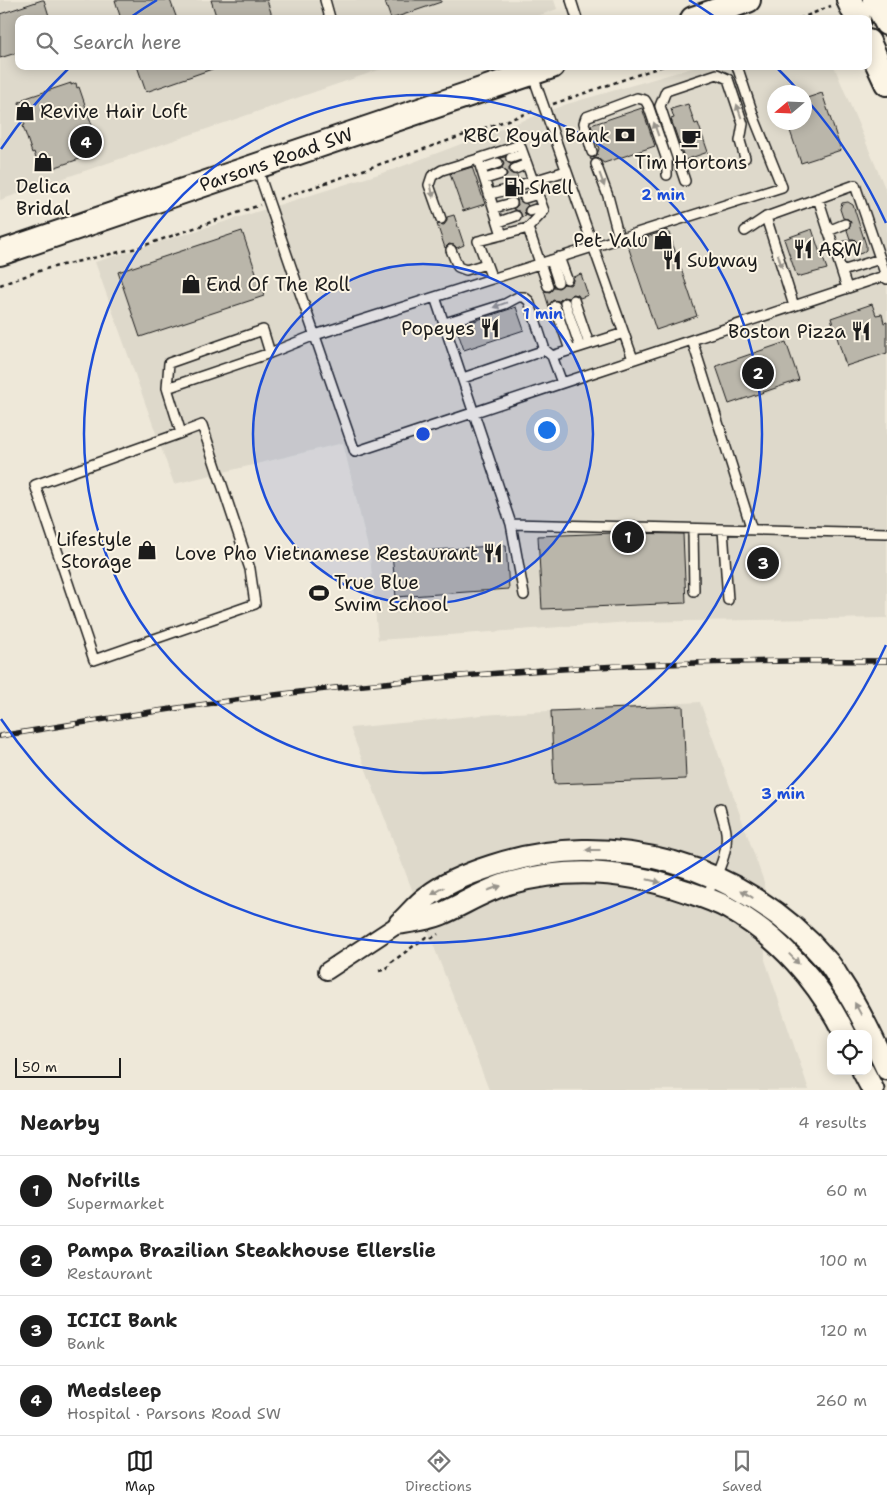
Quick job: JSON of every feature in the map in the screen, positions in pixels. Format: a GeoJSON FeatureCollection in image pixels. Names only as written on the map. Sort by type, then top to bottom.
{"type":"FeatureCollection","features":[{"type":"Feature","properties":{"kind":"main road"},"geometry":{"type":"LineString","coordinates":[[705,15],[748,0]]}},
{"type":"Feature","properties":{"kind":"main road"},"geometry":{"type":"LineString","coordinates":[[875,0],[887,23]]}},
{"type":"Feature","properties":{"kind":"main road"},"geometry":{"type":"LineString","coordinates":[[839,4],[853,15]]}},
{"type":"Feature","properties":{"kind":"main road"},"geometry":{"type":"LineString","coordinates":[[872,51],[887,83]]}},
{"type":"Feature","properties":{"kind":"main road","name":"Parsons Road SW"},"geometry":{"type":"LineString","coordinates":[[0,254],[542,70]]}},
{"type":"Feature","properties":{"kind":"street"},"geometry":{"type":"LineString","coordinates":[[327,971],[400,924],[428,896],[457,880],[504,862],[551,852],[573,850],[623,851],[661,858],[716,877],[738,888],[794,927],[827,960],[852,998],[887,1069]]}},
{"type":"Feature","properties":{"kind":"street"},"geometry":{"type":"LineString","coordinates":[[400,924],[440,915],[467,900],[510,883],[550,875],[594,872],[616,873],[662,882],[706,897],[728,908],[746,919],[786,951],[821,992],[843,1030]]}},
{"type":"Feature","properties":{"kind":"street"},"geometry":{"type":"LineString","coordinates":[[865,1075],[873,1090]]}},
{"type":"Feature","properties":{"kind":"lane"},"geometry":{"type":"LineString","coordinates":[[325,0],[329,15]]}},
{"type":"Feature","properties":{"kind":"lane"},"geometry":{"type":"LineString","coordinates":[[571,0],[576,15]]}},
{"type":"Feature","properties":{"kind":"lane"},"geometry":{"type":"LineString","coordinates":[[542,70],[566,171],[633,359]]}},
{"type":"Feature","properties":{"kind":"lane"},"geometry":{"type":"LineString","coordinates":[[166,388],[270,353],[315,335],[782,187],[738,70]]}},
{"type":"Feature","properties":{"kind":"lane"},"geometry":{"type":"LineString","coordinates":[[685,181],[660,106],[666,91],[716,74],[728,79],[743,124],[740,141],[745,158]]}},
{"type":"Feature","properties":{"kind":"lane"},"geometry":{"type":"LineString","coordinates":[[592,152],[584,123],[586,117],[637,98],[645,100],[667,160],[667,175]]}},
{"type":"Feature","properties":{"kind":"lane"},"geometry":{"type":"LineString","coordinates":[[441,219],[429,185],[432,176],[442,170],[520,145],[544,211],[528,228],[478,241],[492,279]]}},
{"type":"Feature","properties":{"kind":"lane"},"geometry":{"type":"LineString","coordinates":[[512,158],[523,154]]}},
{"type":"Feature","properties":{"kind":"lane"},"geometry":{"type":"LineString","coordinates":[[478,159],[502,235]]}},
{"type":"Feature","properties":{"kind":"lane"},"geometry":{"type":"LineString","coordinates":[[482,169],[498,163]]}},
{"type":"Feature","properties":{"kind":"lane"},"geometry":{"type":"LineString","coordinates":[[515,169],[527,164]]}},
{"type":"Feature","properties":{"kind":"lane"},"geometry":{"type":"LineString","coordinates":[[596,164],[608,196],[619,238]]}},
{"type":"Feature","properties":{"kind":"lane"},"geometry":{"type":"LineString","coordinates":[[256,166],[356,452],[887,276],[869,239],[862,219],[855,185],[766,217],[745,231]]}},
{"type":"Feature","properties":{"kind":"lane"},"geometry":{"type":"LineString","coordinates":[[520,185],[566,171]]}},
{"type":"Feature","properties":{"kind":"lane"},"geometry":{"type":"LineString","coordinates":[[485,179],[501,174]]}},
{"type":"Feature","properties":{"kind":"lane"},"geometry":{"type":"LineString","coordinates":[[490,194],[507,190]]}},
{"type":"Feature","properties":{"kind":"lane"},"geometry":{"type":"LineString","coordinates":[[525,198],[538,194]]}},
{"type":"Feature","properties":{"kind":"lane"},"geometry":{"type":"LineString","coordinates":[[818,198],[847,288]]}},
{"type":"Feature","properties":{"kind":"lane"},"geometry":{"type":"LineString","coordinates":[[494,208],[512,203]]}},
{"type":"Feature","properties":{"kind":"lane"},"geometry":{"type":"LineString","coordinates":[[530,212],[542,207]]}},
{"type":"Feature","properties":{"kind":"lane"},"geometry":{"type":"LineString","coordinates":[[499,222],[516,216]]}},
{"type":"Feature","properties":{"kind":"lane"},"geometry":{"type":"LineString","coordinates":[[766,217],[794,306]]}},
{"type":"Feature","properties":{"kind":"lane"},"geometry":{"type":"LineString","coordinates":[[828,231],[845,224]]}},
{"type":"Feature","properties":{"kind":"lane"},"geometry":{"type":"LineString","coordinates":[[528,228],[548,286]]}},
{"type":"Feature","properties":{"kind":"lane"},"geometry":{"type":"LineString","coordinates":[[835,250],[852,245]]}},
{"type":"Feature","properties":{"kind":"lane"},"geometry":{"type":"LineString","coordinates":[[451,250],[458,267],[466,270],[486,264]]}},
{"type":"Feature","properties":{"kind":"lane"},"geometry":{"type":"LineString","coordinates":[[555,259],[562,280]]}},
{"type":"Feature","properties":{"kind":"lane"},"geometry":{"type":"LineString","coordinates":[[842,271],[880,259]]}},
{"type":"Feature","properties":{"kind":"lane"},"geometry":{"type":"LineString","coordinates":[[435,297],[511,524],[524,594]]}},
{"type":"Feature","properties":{"kind":"lane"},"geometry":{"type":"LineString","coordinates":[[445,323],[504,304],[518,297],[524,298],[529,301],[548,353],[562,383]]}},
{"type":"Feature","properties":{"kind":"lane"},"geometry":{"type":"LineString","coordinates":[[570,301],[585,346]]}},
{"type":"Feature","properties":{"kind":"lane"},"geometry":{"type":"LineString","coordinates":[[555,306],[570,350]]}},
{"type":"Feature","properties":{"kind":"lane"},"geometry":{"type":"LineString","coordinates":[[181,433],[166,388],[169,362],[263,330],[270,353]]}},
{"type":"Feature","properties":{"kind":"lane"},"geometry":{"type":"LineString","coordinates":[[463,378],[548,353],[585,346],[624,333]]}},
{"type":"Feature","properties":{"kind":"lane"},"geometry":{"type":"LineString","coordinates":[[692,340],[752,530]]}},
{"type":"Feature","properties":{"kind":"lane"},"geometry":{"type":"LineString","coordinates":[[202,425],[250,570],[255,604],[94,660],[35,485],[181,433],[202,425]]}},
{"type":"Feature","properties":{"kind":"lane"},"geometry":{"type":"LineString","coordinates":[[511,524],[887,533]]}},
{"type":"Feature","properties":{"kind":"lane"},"geometry":{"type":"LineString","coordinates":[[693,528],[694,591]]}},
{"type":"Feature","properties":{"kind":"lane"},"geometry":{"type":"LineString","coordinates":[[723,530],[728,600]]}},
{"type":"Feature","properties":{"kind":"lane"},"geometry":{"type":"LineString","coordinates":[[706,897],[716,877],[726,848],[726,832],[720,808]]}},
{"type":"Feature","properties":{"kind":"path"},"geometry":{"type":"LineString","coordinates":[[810,15],[839,4]]}},
{"type":"Feature","properties":{"kind":"path"},"geometry":{"type":"LineString","coordinates":[[557,103],[652,70]]}},
{"type":"Feature","properties":{"kind":"path"},"geometry":{"type":"LineString","coordinates":[[287,196],[527,113]]}},
{"type":"Feature","properties":{"kind":"path"},"geometry":{"type":"LineString","coordinates":[[0,285],[45,269],[137,248],[248,209]]}},
{"type":"Feature","properties":{"kind":"path"},"geometry":{"type":"LineString","coordinates":[[379,972],[387,969],[389,964],[426,938],[432,938],[439,934]]}},
{"type":"Feature","properties":{"kind":"shaded area"},"geometry":{"type":"Polygon","coordinates":[[[0,0],[554,0],[557,9],[540,15],[15,15],[15,70],[378,70],[0,200],[0,0]]]}},
{"type":"Feature","properties":{"kind":"shaded area"},"geometry":{"type":"Polygon","coordinates":[[[685,70],[836,70],[887,193],[887,618],[630,622],[378,640],[370,556],[343,443],[174,484],[95,262],[395,169],[567,104],[685,70]]]}},
{"type":"Feature","properties":{"kind":"shaded area"},"geometry":{"type":"Polygon","coordinates":[[[700,702],[764,882],[765,960],[809,1090],[489,1090],[350,728],[482,715],[700,702]]]}},
{"type":"Feature","properties":{"kind":"building"},"geometry":{"type":"Polygon","coordinates":[[[44,0],[49,15],[15,15],[15,53],[0,58],[0,14],[44,0]]]}},
{"type":"Feature","properties":{"kind":"building"},"geometry":{"type":"Polygon","coordinates":[[[115,0],[170,0],[176,15],[120,15],[115,0]]]}},
{"type":"Feature","properties":{"kind":"building"},"geometry":{"type":"Polygon","coordinates":[[[211,0],[267,0],[272,15],[216,15],[211,0]]]}},
{"type":"Feature","properties":{"kind":"building"},"geometry":{"type":"Polygon","coordinates":[[[392,0],[441,0],[441,2],[403,15],[390,15],[385,2],[392,0]]]}},
{"type":"Feature","properties":{"kind":"building"},"geometry":{"type":"Polygon","coordinates":[[[138,70],[209,70],[146,92],[138,70]]]}},
{"type":"Feature","properties":{"kind":"building"},"geometry":{"type":"Polygon","coordinates":[[[71,83],[71,85],[76,83],[77,88],[79,87],[99,146],[97,146],[98,151],[47,170],[46,168],[42,169],[38,165],[34,152],[32,153],[23,126],[25,125],[19,108],[19,102],[71,83]]]}},
{"type":"Feature","properties":{"kind":"building"},"geometry":{"type":"Polygon","coordinates":[[[822,93],[841,150],[801,163],[790,130],[812,130],[812,96],[822,93]]]}},
{"type":"Feature","properties":{"kind":"building","name":"Tim Hortons"},"geometry":{"type":"Polygon","coordinates":[[[688,104],[695,124],[698,123],[708,152],[685,160],[671,119],[674,118],[671,109],[688,104]]]}},
{"type":"Feature","properties":{"kind":"building","name":"RBC Royal Bank"},"geometry":{"type":"Polygon","coordinates":[[[642,108],[655,146],[604,163],[597,158],[591,160],[590,158],[596,157],[599,149],[591,125],[642,108]]]}},
{"type":"Feature","properties":{"kind":"building"},"geometry":{"type":"Polygon","coordinates":[[[505,157],[507,162],[511,164],[509,172],[517,175],[518,179],[514,183],[514,187],[516,190],[523,192],[519,196],[519,200],[528,205],[524,210],[526,216],[522,217],[520,212],[513,209],[518,205],[517,199],[509,196],[513,192],[513,188],[509,184],[505,184],[503,180],[507,173],[502,168],[504,164],[501,158],[505,157]]]}},
{"type":"Feature","properties":{"kind":"building"},"geometry":{"type":"Polygon","coordinates":[[[472,167],[485,204],[463,211],[450,174],[472,167]]]}},
{"type":"Feature","properties":{"kind":"building"},"geometry":{"type":"Polygon","coordinates":[[[848,202],[853,205],[866,245],[866,250],[859,254],[854,251],[858,247],[858,243],[854,239],[850,239],[847,230],[851,222],[843,218],[840,209],[842,203],[848,202]]]}},
{"type":"Feature","properties":{"kind":"building"},"geometry":{"type":"Polygon","coordinates":[[[454,215],[464,245],[457,248],[449,244],[445,248],[437,224],[444,225],[447,217],[454,215]]]}},
{"type":"Feature","properties":{"kind":"building","name":"A&W"},"geometry":{"type":"Polygon","coordinates":[[[812,229],[827,269],[797,277],[784,239],[812,229]]]}},
{"type":"Feature","properties":{"kind":"building"},"geometry":{"type":"Polygon","coordinates":[[[668,230],[697,316],[656,330],[627,243],[668,230]]]}},
{"type":"Feature","properties":{"kind":"building","name":"End Of The Roll"},"geometry":{"type":"Polygon","coordinates":[[[242,231],[264,296],[140,337],[118,272],[242,231]]]}},
{"type":"Feature","properties":{"kind":"building"},"geometry":{"type":"Polygon","coordinates":[[[581,274],[588,295],[580,298],[578,295],[572,294],[568,298],[563,297],[559,301],[553,300],[549,307],[544,291],[550,292],[554,287],[559,288],[564,284],[570,285],[573,277],[581,274]]]}},
{"type":"Feature","properties":{"kind":"building","name":"Boston Pizza"},"geometry":{"type":"Polygon","coordinates":[[[872,304],[876,315],[882,314],[884,323],[887,322],[887,353],[846,366],[831,318],[872,304]]]}},
{"type":"Feature","properties":{"kind":"building","name":"Popeyes"},"geometry":{"type":"Polygon","coordinates":[[[516,307],[524,330],[464,350],[456,327],[516,307]]]}},
{"type":"Feature","properties":{"kind":"building"},"geometry":{"type":"Polygon","coordinates":[[[786,342],[799,380],[729,404],[716,366],[786,342]]]}},
{"type":"Feature","properties":{"kind":"building"},"geometry":{"type":"Polygon","coordinates":[[[614,533],[683,534],[686,603],[542,609],[538,536],[614,533]]]}},
{"type":"Feature","properties":{"kind":"building"},"geometry":{"type":"Polygon","coordinates":[[[506,545],[509,589],[396,597],[392,553],[506,545]]]}},
{"type":"Feature","properties":{"kind":"building"},"geometry":{"type":"Polygon","coordinates":[[[683,706],[686,779],[554,784],[551,711],[683,706]]]}},
{"type":"Feature","properties":{"kind":"railway"},"geometry":{"type":"LineString","coordinates":[[0,736],[227,701],[495,673],[690,663],[887,661]]}},
{"type":"Feature","properties":{"kind":"place","name":"Revive Hair Loft"},"geometry":{"type":"Point","coordinates":[25,111]}},
{"type":"Feature","properties":{"kind":"place","name":"RBC Royal Bank"},"geometry":{"type":"Point","coordinates":[625,135]}},
{"type":"Feature","properties":{"kind":"place","name":"Tim Hortons"},"geometry":{"type":"Point","coordinates":[691,138]}},
{"type":"Feature","properties":{"kind":"place","name":"Medsleep"},"geometry":{"type":"Point","coordinates":[86,142]}},
{"type":"Feature","properties":{"kind":"place","name":"Delica Bridal"},"geometry":{"type":"Point","coordinates":[43,162]}},
{"type":"Feature","properties":{"kind":"place","name":"Shell"},"geometry":{"type":"Point","coordinates":[514,187]}},
{"type":"Feature","properties":{"kind":"place","name":"Pet Valu"},"geometry":{"type":"Point","coordinates":[663,240]}},
{"type":"Feature","properties":{"kind":"place","name":"A&W"},"geometry":{"type":"Point","coordinates":[803,249]}},
{"type":"Feature","properties":{"kind":"place","name":"Subway"},"geometry":{"type":"Point","coordinates":[672,260]}},
{"type":"Feature","properties":{"kind":"place","name":"End Of The Roll"},"geometry":{"type":"Point","coordinates":[191,284]}},
{"type":"Feature","properties":{"kind":"place","name":"Popeyes"},"geometry":{"type":"Point","coordinates":[490,328]}},
{"type":"Feature","properties":{"kind":"place","name":"Boston Pizza"},"geometry":{"type":"Point","coordinates":[861,331]}},
{"type":"Feature","properties":{"kind":"place","name":"Pampa Brazilian Steakhouse Ellerslie"},"geometry":{"type":"Point","coordinates":[758,373]}},
{"type":"Feature","properties":{"kind":"place","name":"Nofrills"},"geometry":{"type":"Point","coordinates":[628,537]}},
{"type":"Feature","properties":{"kind":"place","name":"Lifestyle Storage"},"geometry":{"type":"Point","coordinates":[147,550]}},
{"type":"Feature","properties":{"kind":"place","name":"Love Pho Vietnamese Restaurant"},"geometry":{"type":"Point","coordinates":[493,553]}},
{"type":"Feature","properties":{"kind":"place","name":"ICICI Bank"},"geometry":{"type":"Point","coordinates":[763,563]}},
{"type":"Feature","properties":{"kind":"place","name":"True Blue Swim School"},"geometry":{"type":"Point","coordinates":[319,593]}}]}
